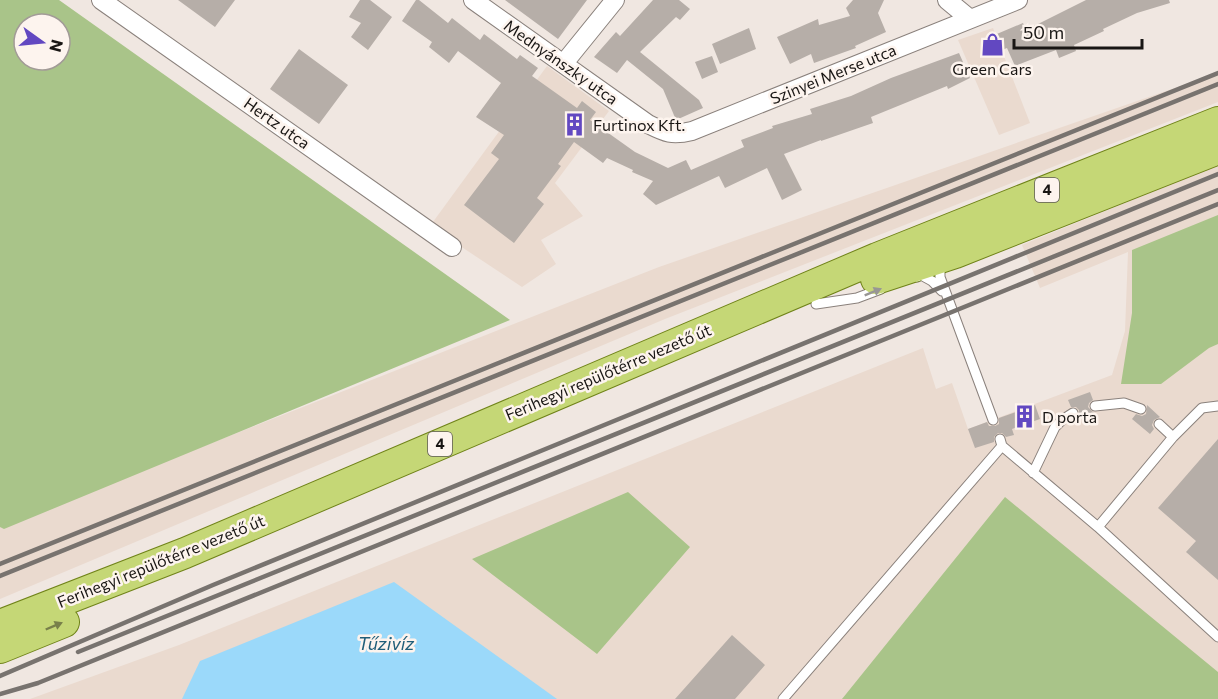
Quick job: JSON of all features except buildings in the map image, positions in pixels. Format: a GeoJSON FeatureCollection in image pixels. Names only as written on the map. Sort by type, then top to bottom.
{"type":"FeatureCollection","features":[{"type":"Feature","properties":{"kind":"main road","name":"Ferihegyi repülőtérre vezető út"},"geometry":{"type":"LineString","coordinates":[[13,620],[185,553],[877,258],[1213,137]]}},
{"type":"Feature","properties":{"kind":"main road","name":"Ferihegyi repülőtérre vezető út"},"geometry":{"type":"LineString","coordinates":[[0,648],[816,304],[884,276],[937,261],[1213,137]]}},
{"type":"Feature","properties":{"kind":"street","name":"Hertz utca"},"geometry":{"type":"LineString","coordinates":[[101,0],[452,247]]}},
{"type":"Feature","properties":{"kind":"street","name":"Mednyánszky utca"},"geometry":{"type":"LineString","coordinates":[[473,0],[648,124]]}},
{"type":"Feature","properties":{"kind":"street"},"geometry":{"type":"LineString","coordinates":[[564,63],[615,0]]}},
{"type":"Feature","properties":{"kind":"street"},"geometry":{"type":"LineString","coordinates":[[947,0],[970,19]]}},
{"type":"Feature","properties":{"kind":"street","name":"Szinyei Merse utca"},"geometry":{"type":"LineString","coordinates":[[648,124],[663,132],[677,135],[692,132],[1017,0]]}},
{"type":"Feature","properties":{"kind":"lane"},"geometry":{"type":"LineString","coordinates":[[1213,137],[1218,129]]}},
{"type":"Feature","properties":{"kind":"lane"},"geometry":{"type":"LineString","coordinates":[[877,258],[937,261],[993,420]]}},
{"type":"Feature","properties":{"kind":"lane"},"geometry":{"type":"LineString","coordinates":[[816,304],[857,298],[921,275],[932,281],[948,297]]}},
{"type":"Feature","properties":{"kind":"lane"},"geometry":{"type":"LineString","coordinates":[[1095,406],[1124,403],[1141,409]]}},
{"type":"Feature","properties":{"kind":"lane"},"geometry":{"type":"LineString","coordinates":[[1098,527],[1173,437],[1202,408],[1218,406]]}},
{"type":"Feature","properties":{"kind":"lane"},"geometry":{"type":"LineString","coordinates":[[1033,473],[1055,427],[1073,413]]}},
{"type":"Feature","properties":{"kind":"lane"},"geometry":{"type":"LineString","coordinates":[[1159,424],[1173,437]]}},
{"type":"Feature","properties":{"kind":"lane"},"geometry":{"type":"LineString","coordinates":[[783,699],[1001,443],[1098,527],[1218,637]]}},
{"type":"Feature","properties":{"kind":"lane"},"geometry":{"type":"LineString","coordinates":[[0,630],[13,620]]}},
{"type":"Feature","properties":{"kind":"shaded area"},"geometry":{"type":"Polygon","coordinates":[[[993,28],[1030,123],[999,135],[958,40],[993,28]]]}},
{"type":"Feature","properties":{"kind":"shaded area","name":"Furtinox Kft."},"geometry":{"type":"Polygon","coordinates":[[[547,66],[609,111],[555,183],[583,216],[541,240],[556,264],[522,287],[430,226],[547,66]]]}},
{"type":"Feature","properties":{"kind":"shaded area"},"geometry":{"type":"Polygon","coordinates":[[[1218,73],[1218,102],[665,319],[0,599],[0,526],[659,267],[1218,73]]]}},
{"type":"Feature","properties":{"kind":"shaded area"},"geometry":{"type":"Polygon","coordinates":[[[1218,165],[1218,699],[30,699],[179,645],[923,348],[936,389],[952,383],[968,429],[1112,375],[1125,331],[1128,252],[1040,288],[1022,245],[1218,165]]]}},
{"type":"Feature","properties":{"kind":"green space"},"geometry":{"type":"Polygon","coordinates":[[[0,0],[59,0],[510,320],[4,529],[0,527],[0,0]]]}},
{"type":"Feature","properties":{"kind":"green space"},"geometry":{"type":"Polygon","coordinates":[[[1218,215],[1218,344],[1209,348],[1161,384],[1121,384],[1132,313],[1132,250],[1218,215]]]}},
{"type":"Feature","properties":{"kind":"green space"},"geometry":{"type":"Polygon","coordinates":[[[628,492],[690,547],[597,654],[472,559],[628,492]]]}},
{"type":"Feature","properties":{"kind":"green space"},"geometry":{"type":"Polygon","coordinates":[[[1005,497],[1218,672],[1218,699],[842,699],[1005,497]]]}},
{"type":"Feature","properties":{"kind":"water","name":"Tűzivíz"},"geometry":{"type":"Polygon","coordinates":[[[394,582],[557,699],[182,699],[200,661],[394,582]]]}},
{"type":"Feature","properties":{"kind":"railway"},"geometry":{"type":"LineString","coordinates":[[0,564],[1218,73]]}},
{"type":"Feature","properties":{"kind":"railway"},"geometry":{"type":"LineString","coordinates":[[0,576],[1218,84]]}},
{"type":"Feature","properties":{"kind":"railway"},"geometry":{"type":"LineString","coordinates":[[0,676],[213,585],[1218,174]]}},
{"type":"Feature","properties":{"kind":"railway"},"geometry":{"type":"LineString","coordinates":[[78,652],[1218,190]]}},
{"type":"Feature","properties":{"kind":"railway"},"geometry":{"type":"LineString","coordinates":[[0,694],[38,683],[1218,204]]}},
{"type":"Feature","properties":{"kind":"place","name":"Green Cars"},"geometry":{"type":"Point","coordinates":[992,44]}},
{"type":"Feature","properties":{"kind":"place","name":"Furtinox Kft."},"geometry":{"type":"Point","coordinates":[575,125]}},
{"type":"Feature","properties":{"kind":"place","name":"D porta"},"geometry":{"type":"Point","coordinates":[1024,417]}}]}
